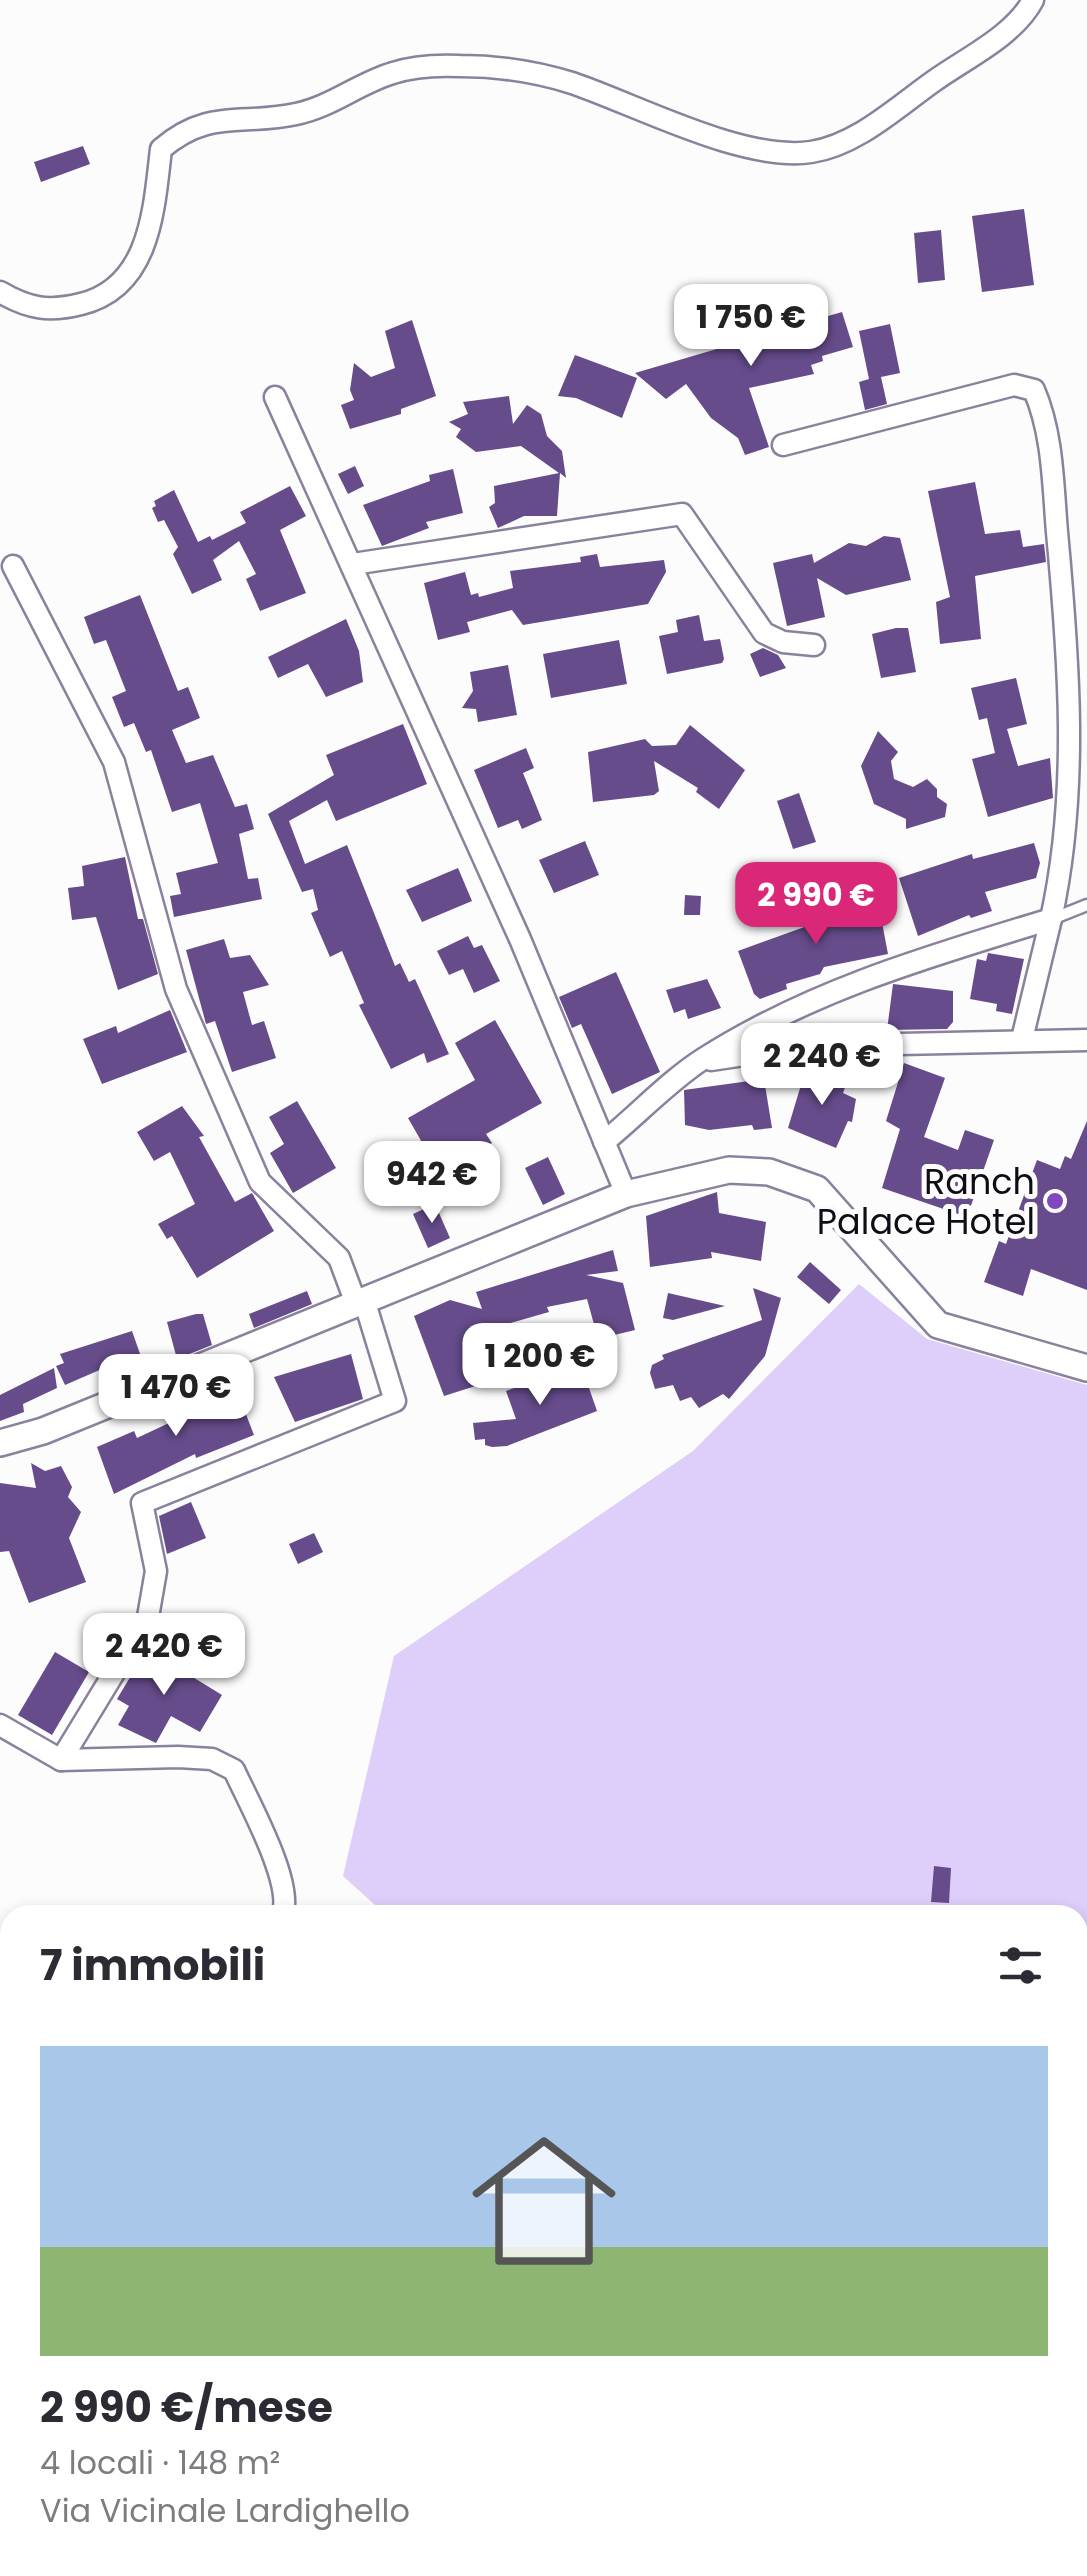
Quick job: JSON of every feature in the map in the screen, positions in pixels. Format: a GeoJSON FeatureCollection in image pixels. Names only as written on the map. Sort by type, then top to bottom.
{"type":"FeatureCollection","features":[{"type":"Feature","properties":{"kind":"street"},"geometry":{"type":"LineString","coordinates":[[0,292],[27,308],[57,310],[91,302],[121,284],[146,241],[161,149],[184,130],[210,121],[280,118],[315,110],[392,73],[462,66],[524,71],[570,82],[715,137],[760,148],[812,152],[862,131],[1002,34],[1032,0]]}},
{"type":"Feature","properties":{"kind":"street"},"geometry":{"type":"LineString","coordinates":[[783,445],[1014,385],[1034,390],[1050,454],[1066,627],[1069,793],[1064,856],[1022,1040]]}},
{"type":"Feature","properties":{"kind":"street"},"geometry":{"type":"LineString","coordinates":[[274,397],[520,939],[626,1194]]}},
{"type":"Feature","properties":{"kind":"street"},"geometry":{"type":"LineString","coordinates":[[353,564],[682,514],[764,632],[782,642],[814,645]]}},
{"type":"Feature","properties":{"kind":"street"},"geometry":{"type":"LineString","coordinates":[[13,566],[114,762],[176,989],[260,1182],[339,1258],[361,1305],[396,1401],[142,1503],[156,1571],[148,1617],[61,1760]]}},
{"type":"Feature","properties":{"kind":"street"},"geometry":{"type":"LineString","coordinates":[[604,1142],[699,1061],[796,1008],[885,970],[1051,919]]}},
{"type":"Feature","properties":{"kind":"street"},"geometry":{"type":"LineString","coordinates":[[699,1061],[804,1046],[1087,1040]]}},
{"type":"Feature","properties":{"kind":"street"},"geometry":{"type":"LineString","coordinates":[[0,1443],[43,1431],[361,1305],[626,1194],[729,1170],[769,1172],[817,1189],[938,1325],[1087,1368]]}},
{"type":"Feature","properties":{"kind":"street"},"geometry":{"type":"LineString","coordinates":[[0,1724],[61,1760],[178,1756],[212,1760],[234,1770],[280,1874],[286,1905]]}},
{"type":"Feature","properties":{"kind":"lane"},"geometry":{"type":"LineString","coordinates":[[1051,919],[1087,906]]}},
{"type":"Feature","properties":{"kind":"shaded area"},"geometry":{"type":"Polygon","coordinates":[[[859,1284],[927,1339],[1087,1385],[1087,1905],[375,1905],[343,1876],[394,1656],[693,1451],[859,1284]]]}},
{"type":"Feature","properties":{"kind":"building"},"geometry":{"type":"Polygon","coordinates":[[[83,146],[90,164],[41,182],[34,162],[83,146]]]}},
{"type":"Feature","properties":{"kind":"building"},"geometry":{"type":"Polygon","coordinates":[[[1024,209],[1034,285],[982,292],[972,216],[1024,209]]]}},
{"type":"Feature","properties":{"kind":"building"},"geometry":{"type":"Polygon","coordinates":[[[941,230],[945,280],[918,283],[914,233],[941,230]]]}},
{"type":"Feature","properties":{"kind":"building"},"geometry":{"type":"Polygon","coordinates":[[[797,312],[800,324],[842,312],[853,347],[822,356],[823,361],[811,365],[814,374],[749,388],[769,447],[745,455],[738,438],[711,418],[686,384],[666,399],[635,373],[744,341],[739,324],[797,312]]]}},
{"type":"Feature","properties":{"kind":"building"},"geometry":{"type":"Polygon","coordinates":[[[412,320],[436,396],[401,409],[401,414],[350,429],[341,405],[354,400],[350,390],[354,363],[371,377],[395,368],[385,331],[412,320]]]}},
{"type":"Feature","properties":{"kind":"building"},"geometry":{"type":"Polygon","coordinates":[[[890,324],[900,373],[881,377],[887,404],[865,410],[859,382],[869,379],[859,331],[890,324]]]}},
{"type":"Feature","properties":{"kind":"building"},"geometry":{"type":"Polygon","coordinates":[[[575,355],[637,378],[622,418],[576,398],[558,396],[575,355]]]}},
{"type":"Feature","properties":{"kind":"building"},"geometry":{"type":"Polygon","coordinates":[[[509,396],[513,424],[527,405],[541,414],[547,436],[562,451],[566,478],[560,473],[557,516],[524,516],[498,528],[489,507],[495,503],[494,486],[559,473],[521,446],[476,452],[456,437],[461,429],[449,422],[468,414],[463,402],[509,396]]]}},
{"type":"Feature","properties":{"kind":"building"},"geometry":{"type":"Polygon","coordinates":[[[355,466],[364,486],[348,494],[338,474],[355,466]]]}},
{"type":"Feature","properties":{"kind":"building"},"geometry":{"type":"Polygon","coordinates":[[[453,469],[463,513],[426,522],[429,528],[382,546],[363,505],[430,481],[429,475],[453,469]]]}},
{"type":"Feature","properties":{"kind":"building"},"geometry":{"type":"Polygon","coordinates":[[[975,482],[985,534],[1020,530],[1023,547],[1044,544],[1046,562],[975,576],[981,639],[940,644],[936,602],[950,597],[928,491],[975,482]]]}},
{"type":"Feature","properties":{"kind":"building"},"geometry":{"type":"Polygon","coordinates":[[[290,486],[306,516],[280,530],[306,593],[260,611],[246,579],[256,574],[239,541],[213,560],[222,580],[192,594],[173,554],[178,547],[164,520],[158,522],[152,508],[156,506],[154,501],[174,490],[198,542],[210,536],[212,540],[246,523],[240,512],[290,486]]]}},
{"type":"Feature","properties":{"kind":"building"},"geometry":{"type":"Polygon","coordinates":[[[884,536],[900,538],[911,580],[846,595],[817,578],[825,617],[787,626],[773,563],[812,554],[814,563],[849,543],[866,546],[884,536]]]}},
{"type":"Feature","properties":{"kind":"building"},"geometry":{"type":"Polygon","coordinates":[[[597,554],[600,567],[664,560],[666,572],[648,604],[523,625],[512,610],[467,622],[470,632],[438,640],[424,583],[465,572],[471,595],[478,593],[479,597],[513,588],[510,571],[581,562],[580,557],[597,554]]]}},
{"type":"Feature","properties":{"kind":"building"},"geometry":{"type":"Polygon","coordinates":[[[140,595],[178,691],[188,687],[200,718],[172,730],[186,763],[213,755],[235,807],[247,804],[254,829],[239,834],[248,879],[258,878],[262,899],[174,917],[170,896],[181,894],[176,873],[218,863],[200,803],[172,812],[151,750],[146,752],[134,723],[124,727],[112,697],[126,691],[106,640],[94,644],[84,617],[140,595]]]}},
{"type":"Feature","properties":{"kind":"building"},"geometry":{"type":"Polygon","coordinates":[[[699,615],[704,641],[720,639],[722,663],[667,674],[659,636],[678,632],[676,620],[699,615]]]}},
{"type":"Feature","properties":{"kind":"building"},"geometry":{"type":"Polygon","coordinates":[[[346,619],[359,651],[363,682],[326,697],[308,664],[278,678],[268,657],[346,619]]]}},
{"type":"Feature","properties":{"kind":"building"},"geometry":{"type":"Polygon","coordinates":[[[908,628],[916,672],[881,678],[872,634],[908,628]]]}},
{"type":"Feature","properties":{"kind":"building"},"geometry":{"type":"Polygon","coordinates":[[[619,640],[627,684],[551,698],[543,654],[619,640]]]}},
{"type":"Feature","properties":{"kind":"building"},"geometry":{"type":"Polygon","coordinates":[[[763,648],[778,655],[786,668],[760,677],[750,654],[763,648]]]}},
{"type":"Feature","properties":{"kind":"building"},"geometry":{"type":"Polygon","coordinates":[[[508,665],[517,715],[478,722],[476,709],[462,708],[473,691],[470,672],[508,665]]]}},
{"type":"Feature","properties":{"kind":"building"},"geometry":{"type":"Polygon","coordinates":[[[1016,678],[1027,724],[1007,729],[1018,766],[1050,758],[1053,798],[988,817],[972,759],[995,753],[987,718],[979,720],[971,688],[1016,678]]]}},
{"type":"Feature","properties":{"kind":"building"},"geometry":{"type":"Polygon","coordinates":[[[403,724],[427,784],[336,821],[327,800],[289,821],[305,864],[347,845],[395,966],[400,963],[409,982],[415,979],[449,1054],[427,1063],[424,1053],[391,1069],[359,1005],[364,1003],[342,951],[330,957],[311,913],[318,910],[313,889],[302,892],[268,814],[334,775],[326,755],[403,724]]]}},
{"type":"Feature","properties":{"kind":"building"},"geometry":{"type":"Polygon","coordinates":[[[690,725],[745,770],[719,809],[696,792],[698,788],[654,761],[659,791],[654,795],[593,802],[588,752],[645,739],[652,746],[676,745],[690,725]]]}},
{"type":"Feature","properties":{"kind":"building"},"geometry":{"type":"Polygon","coordinates":[[[878,731],[898,752],[891,761],[894,779],[913,787],[927,779],[937,789],[937,797],[947,804],[945,817],[906,829],[906,819],[874,804],[861,766],[878,731]]]}},
{"type":"Feature","properties":{"kind":"building"},"geometry":{"type":"Polygon","coordinates":[[[526,748],[534,768],[523,773],[542,820],[522,829],[518,820],[498,828],[474,770],[526,748]]]}},
{"type":"Feature","properties":{"kind":"building"},"geometry":{"type":"Polygon","coordinates":[[[799,793],[816,842],[793,849],[777,801],[799,793]]]}},
{"type":"Feature","properties":{"kind":"building"},"geometry":{"type":"Polygon","coordinates":[[[585,841],[599,875],[554,893],[539,860],[585,841]]]}},
{"type":"Feature","properties":{"kind":"building"},"geometry":{"type":"Polygon","coordinates":[[[1034,843],[1040,863],[1036,878],[985,892],[992,911],[971,918],[969,915],[918,936],[899,878],[972,854],[973,859],[1034,843]]]}},
{"type":"Feature","properties":{"kind":"building"},"geometry":{"type":"Polygon","coordinates":[[[125,857],[138,919],[143,919],[158,974],[118,990],[96,917],[72,920],[68,888],[84,886],[82,866],[125,857]]]}},
{"type":"Feature","properties":{"kind":"building"},"geometry":{"type":"Polygon","coordinates":[[[458,868],[472,901],[422,922],[406,890],[458,868]]]}},
{"type":"Feature","properties":{"kind":"building"},"geometry":{"type":"Polygon","coordinates":[[[685,895],[701,896],[700,915],[684,915],[685,895]]]}},
{"type":"Feature","properties":{"kind":"building"},"geometry":{"type":"Polygon","coordinates":[[[869,895],[873,913],[880,912],[888,954],[824,967],[820,974],[786,984],[787,989],[760,999],[754,994],[738,951],[821,921],[819,909],[869,895]]]}},
{"type":"Feature","properties":{"kind":"building"},"geometry":{"type":"Polygon","coordinates":[[[468,936],[474,948],[482,945],[500,981],[474,993],[463,969],[449,975],[437,951],[468,936]]]}},
{"type":"Feature","properties":{"kind":"building"},"geometry":{"type":"Polygon","coordinates":[[[224,939],[230,958],[250,955],[269,985],[243,992],[252,1025],[264,1021],[276,1058],[232,1072],[215,1021],[206,1024],[186,950],[224,939]]]}},
{"type":"Feature","properties":{"kind":"building"},"geometry":{"type":"Polygon","coordinates":[[[988,953],[1024,959],[1012,1014],[996,1011],[997,1004],[970,999],[977,959],[986,961],[988,953]]]}},
{"type":"Feature","properties":{"kind":"building"},"geometry":{"type":"Polygon","coordinates":[[[616,972],[660,1072],[612,1094],[581,1024],[572,1028],[559,997],[616,972]]]}},
{"type":"Feature","properties":{"kind":"building"},"geometry":{"type":"Polygon","coordinates":[[[707,979],[721,1008],[688,1019],[685,1009],[674,1013],[666,990],[707,979]]]}},
{"type":"Feature","properties":{"kind":"building"},"geometry":{"type":"Polygon","coordinates":[[[893,984],[953,991],[953,1022],[947,1029],[887,1030],[893,984]]]}},
{"type":"Feature","properties":{"kind":"building"},"geometry":{"type":"Polygon","coordinates":[[[170,1010],[187,1052],[102,1084],[83,1039],[116,1026],[118,1033],[170,1010]]]}},
{"type":"Feature","properties":{"kind":"building"},"geometry":{"type":"Polygon","coordinates":[[[495,1020],[542,1103],[486,1134],[492,1143],[439,1172],[408,1118],[475,1080],[455,1043],[495,1020]]]}},
{"type":"Feature","properties":{"kind":"building"},"geometry":{"type":"Polygon","coordinates":[[[904,1063],[945,1078],[924,1137],[958,1150],[965,1130],[994,1140],[967,1217],[882,1188],[900,1129],[886,1121],[904,1063]]]}},
{"type":"Feature","properties":{"kind":"building"},"geometry":{"type":"Polygon","coordinates":[[[807,1065],[847,1082],[843,1093],[856,1099],[852,1122],[848,1121],[836,1148],[788,1128],[807,1065]]]}},
{"type":"Feature","properties":{"kind":"building"},"geometry":{"type":"Polygon","coordinates":[[[764,1079],[772,1128],[754,1130],[752,1125],[709,1130],[685,1125],[684,1090],[764,1079]]]}},
{"type":"Feature","properties":{"kind":"building"},"geometry":{"type":"Polygon","coordinates":[[[297,1101],[336,1168],[293,1193],[270,1153],[284,1144],[269,1117],[297,1101]]]}},
{"type":"Feature","properties":{"kind":"building"},"geometry":{"type":"Polygon","coordinates":[[[182,1106],[204,1136],[199,1137],[235,1202],[252,1193],[274,1231],[197,1278],[172,1236],[167,1239],[158,1224],[195,1204],[170,1152],[154,1161],[137,1132],[182,1106]]]}},
{"type":"Feature","properties":{"kind":"building"},"geometry":{"type":"Polygon","coordinates":[[[1087,1121],[1087,1290],[1031,1269],[1023,1296],[984,1282],[999,1241],[1006,1244],[1037,1160],[1060,1169],[1065,1156],[1071,1159],[1087,1121]]]}},
{"type":"Feature","properties":{"kind":"building"},"geometry":{"type":"Polygon","coordinates":[[[548,1157],[565,1194],[543,1205],[525,1168],[548,1157]]]}},
{"type":"Feature","properties":{"kind":"building"},"geometry":{"type":"Polygon","coordinates":[[[717,1192],[719,1213],[766,1222],[761,1261],[711,1252],[712,1258],[650,1267],[646,1216],[717,1192]]]}},
{"type":"Feature","properties":{"kind":"building"},"geometry":{"type":"Polygon","coordinates":[[[435,1204],[450,1238],[428,1248],[413,1214],[435,1204]]]}},
{"type":"Feature","properties":{"kind":"building"},"geometry":{"type":"Polygon","coordinates":[[[613,1250],[618,1271],[586,1275],[623,1283],[635,1330],[598,1339],[587,1299],[547,1307],[549,1312],[466,1336],[485,1383],[444,1396],[414,1316],[450,1300],[482,1309],[476,1292],[613,1250]]]}},
{"type":"Feature","properties":{"kind":"building"},"geometry":{"type":"Polygon","coordinates":[[[810,1262],[841,1290],[829,1304],[797,1277],[810,1262]]]}},
{"type":"Feature","properties":{"kind":"building"},"geometry":{"type":"Polygon","coordinates":[[[753,1288],[781,1298],[765,1356],[729,1399],[723,1394],[699,1408],[691,1397],[680,1401],[673,1385],[655,1389],[650,1373],[652,1365],[664,1359],[662,1355],[762,1320],[753,1288]]]}},
{"type":"Feature","properties":{"kind":"building"},"geometry":{"type":"Polygon","coordinates":[[[307,1291],[312,1304],[254,1328],[249,1314],[307,1291]]]}},
{"type":"Feature","properties":{"kind":"building"},"geometry":{"type":"Polygon","coordinates":[[[668,1293],[725,1306],[673,1320],[663,1318],[668,1293]]]}},
{"type":"Feature","properties":{"kind":"building"},"geometry":{"type":"Polygon","coordinates":[[[203,1314],[212,1345],[177,1359],[167,1322],[203,1314]]]}},
{"type":"Feature","properties":{"kind":"building"},"geometry":{"type":"Polygon","coordinates":[[[132,1331],[145,1368],[125,1376],[118,1362],[65,1385],[56,1366],[64,1363],[60,1354],[132,1331]]]}},
{"type":"Feature","properties":{"kind":"building"},"geometry":{"type":"Polygon","coordinates":[[[351,1354],[363,1399],[295,1422],[274,1377],[351,1354]]]}},
{"type":"Feature","properties":{"kind":"building"},"geometry":{"type":"Polygon","coordinates":[[[581,1365],[597,1411],[507,1446],[492,1447],[485,1445],[485,1439],[475,1440],[473,1423],[516,1419],[506,1391],[581,1365]]]}},
{"type":"Feature","properties":{"kind":"building"},"geometry":{"type":"Polygon","coordinates":[[[54,1368],[57,1388],[23,1404],[24,1412],[0,1421],[0,1395],[54,1368]]]}},
{"type":"Feature","properties":{"kind":"building"},"geometry":{"type":"Polygon","coordinates":[[[191,1391],[194,1398],[211,1402],[237,1391],[254,1435],[196,1458],[195,1454],[114,1494],[97,1447],[134,1431],[137,1438],[169,1423],[162,1403],[191,1391]]]}},
{"type":"Feature","properties":{"kind":"building"},"geometry":{"type":"Polygon","coordinates":[[[31,1463],[45,1471],[61,1466],[72,1487],[68,1497],[81,1512],[69,1538],[86,1582],[29,1603],[9,1551],[0,1552],[0,1483],[36,1488],[31,1463]]]}},
{"type":"Feature","properties":{"kind":"building"},"geometry":{"type":"Polygon","coordinates":[[[191,1502],[206,1538],[167,1554],[159,1516],[191,1502]]]}},
{"type":"Feature","properties":{"kind":"building"},"geometry":{"type":"Polygon","coordinates":[[[314,1533],[323,1552],[298,1564],[289,1544],[314,1533]]]}},
{"type":"Feature","properties":{"kind":"building"},"geometry":{"type":"Polygon","coordinates":[[[147,1649],[222,1695],[200,1732],[171,1716],[156,1743],[118,1725],[129,1706],[117,1699],[147,1649]]]}},
{"type":"Feature","properties":{"kind":"building"},"geometry":{"type":"Polygon","coordinates":[[[55,1652],[89,1672],[52,1735],[18,1715],[55,1652]]]}},
{"type":"Feature","properties":{"kind":"building"},"geometry":{"type":"Polygon","coordinates":[[[934,1866],[951,1868],[949,1903],[931,1902],[934,1866]]]}},
{"type":"Feature","properties":{"kind":"place","name":"Ranch Palace Hotel"},"geometry":{"type":"Point","coordinates":[1055,1201]}}]}
